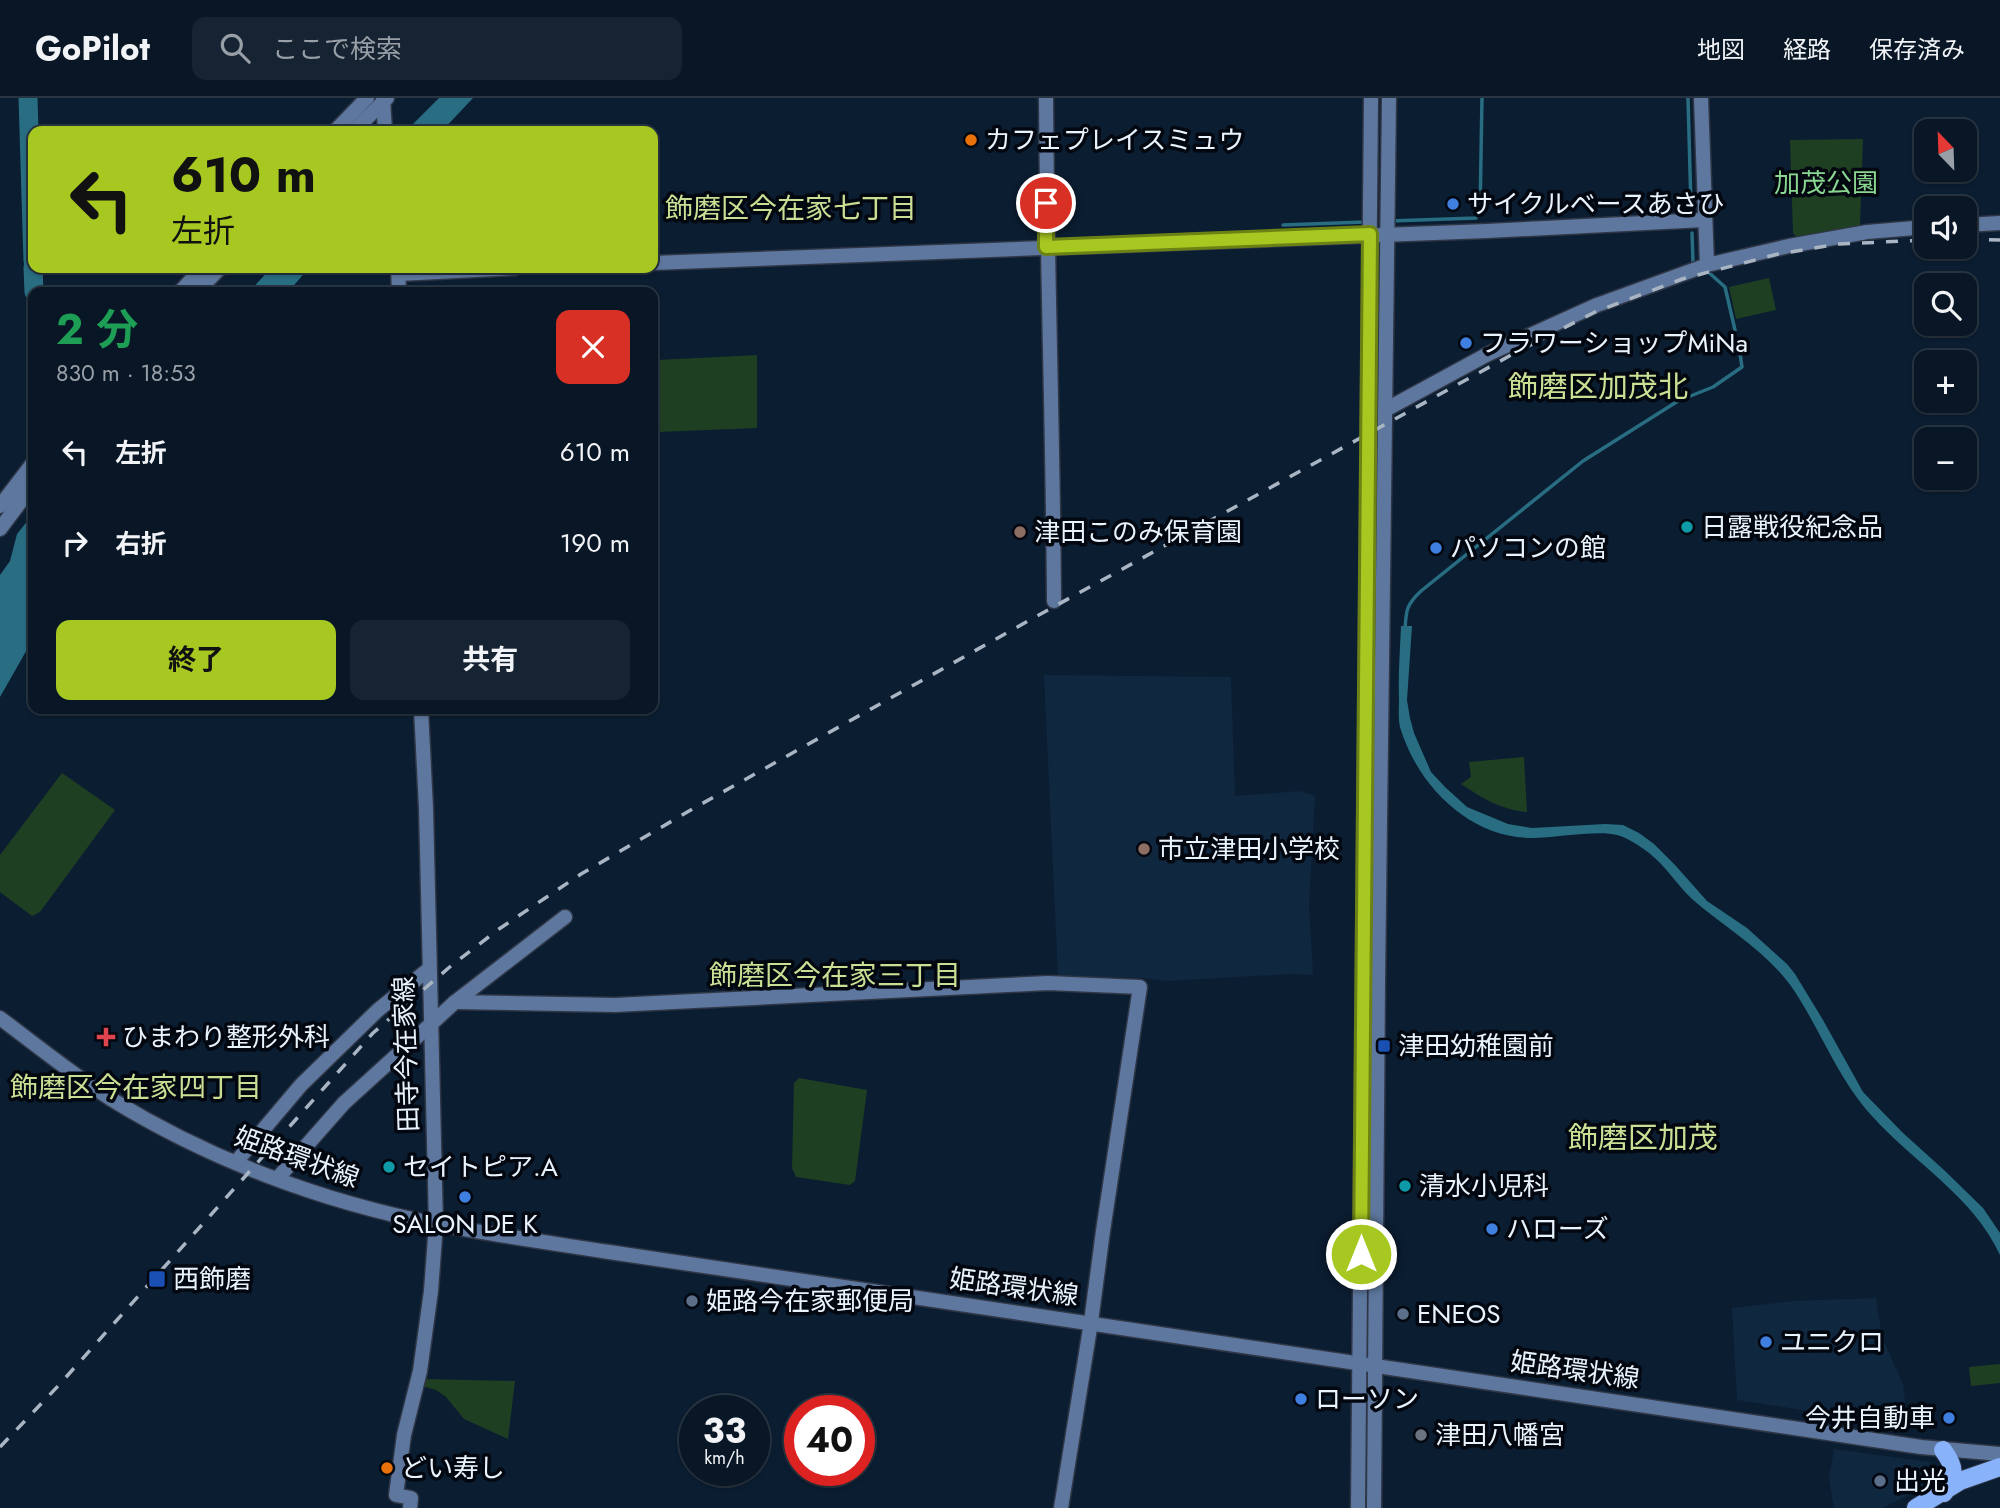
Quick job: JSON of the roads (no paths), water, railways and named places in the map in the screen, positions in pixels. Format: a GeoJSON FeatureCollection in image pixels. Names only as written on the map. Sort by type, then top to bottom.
{"type":"FeatureCollection","features":[{"type":"Feature","properties":{"kind":"highway"},"geometry":{"type":"LineString","coordinates":[[1943,1450],[1951,1461],[1953,1472],[1944,1493]]}},
{"type":"Feature","properties":{"kind":"highway"},"geometry":{"type":"LineString","coordinates":[[1916,1508],[1961,1481],[2000,1465]]}},
{"type":"Feature","properties":{"kind":"highway"},"geometry":{"type":"LineString","coordinates":[[1944,1493],[2000,1479]]}},
{"type":"Feature","properties":{"kind":"street"},"geometry":{"type":"LineString","coordinates":[[340,126],[367,98]]}},
{"type":"Feature","properties":{"kind":"street"},"geometry":{"type":"LineString","coordinates":[[1045,98],[1054,601]]}},
{"type":"Feature","properties":{"kind":"street"},"geometry":{"type":"LineString","coordinates":[[1358,1508],[1371,98]]}},
{"type":"Feature","properties":{"kind":"street"},"geometry":{"type":"LineString","coordinates":[[1374,1508],[1389,98]]}},
{"type":"Feature","properties":{"kind":"street"},"geometry":{"type":"LineString","coordinates":[[1701,98],[1707,265]]}},
{"type":"Feature","properties":{"kind":"street"},"geometry":{"type":"LineString","coordinates":[[384,99],[385,126]]}},
{"type":"Feature","properties":{"kind":"street"},"geometry":{"type":"LineString","coordinates":[[359,126],[384,99]]}},
{"type":"Feature","properties":{"kind":"street"},"geometry":{"type":"LineString","coordinates":[[658,263],[1704,220]]}},
{"type":"Feature","properties":{"kind":"street"},"geometry":{"type":"LineString","coordinates":[[1977,224],[2000,223]]}},
{"type":"Feature","properties":{"kind":"street"},"geometry":{"type":"LineString","coordinates":[[1385,410],[1488,354],[1585,310],[1707,265],[1867,232],[1914,228]]}},
{"type":"Feature","properties":{"kind":"street"},"geometry":{"type":"LineString","coordinates":[[185,287],[197,273]]}},
{"type":"Feature","properties":{"kind":"street"},"geometry":{"type":"LineString","coordinates":[[202,287],[215,273]]}},
{"type":"Feature","properties":{"kind":"street"},"geometry":{"type":"LineString","coordinates":[[0,506],[28,470]]}},
{"type":"Feature","properties":{"kind":"street"},"geometry":{"type":"LineString","coordinates":[[0,529],[28,492]]}},
{"type":"Feature","properties":{"kind":"street","name":"田寺今在家線"},"geometry":{"type":"LineString","coordinates":[[410,1508],[411,1498],[396,1495],[404,1434],[422,1358],[436,1224],[421,714]]}},
{"type":"Feature","properties":{"kind":"street"},"geometry":{"type":"LineString","coordinates":[[277,1179],[344,1103],[455,1002],[565,917]]}},
{"type":"Feature","properties":{"kind":"street"},"geometry":{"type":"LineString","coordinates":[[236,1162],[301,1085],[378,1010],[429,969]]}},
{"type":"Feature","properties":{"kind":"street"},"geometry":{"type":"LineString","coordinates":[[455,1002],[615,1006],[1048,983],[1140,988],[1091,1322],[1060,1508]]}},
{"type":"Feature","properties":{"kind":"street","name":"姫路環状線"},"geometry":{"type":"LineString","coordinates":[[0,1018],[111,1099],[198,1146],[277,1179],[355,1205],[436,1224],[1943,1450],[2000,1454]]}},
{"type":"Feature","properties":{"kind":"street","name":"姫路環状線"},"geometry":{"type":"LineString","coordinates":[[1943,1450],[2000,1465]]}},
{"type":"Feature","properties":{"kind":"waterway"},"geometry":{"type":"LineString","coordinates":[[28,98],[29,126]]}},
{"type":"Feature","properties":{"kind":"waterway"},"geometry":{"type":"LineString","coordinates":[[1390,221],[1476,218],[1480,213],[1482,98]]}},
{"type":"Feature","properties":{"kind":"waterway"},"geometry":{"type":"LineString","coordinates":[[1688,98],[1691,207]]}},
{"type":"Feature","properties":{"kind":"waterway"},"geometry":{"type":"LineString","coordinates":[[1283,225],[1365,222]]}},
{"type":"Feature","properties":{"kind":"waterway"},"geometry":{"type":"LineString","coordinates":[[1692,233],[1693,262],[1696,264]]}},
{"type":"Feature","properties":{"kind":"waterway"},"geometry":{"type":"LineString","coordinates":[[1706,270],[1725,287],[1735,330]]}},
{"type":"Feature","properties":{"kind":"waterway"},"geometry":{"type":"LineString","coordinates":[[33,273],[34,287]]}},
{"type":"Feature","properties":{"kind":"waterway"},"geometry":{"type":"LineString","coordinates":[[1405,630],[1408,609],[1421,591],[1583,461],[1678,401],[1713,387],[1742,367],[1739,347]]}},
{"type":"Feature","properties":{"kind":"railway"},"geometry":{"type":"LineString","coordinates":[[1977,239],[2000,240]]}},
{"type":"Feature","properties":{"kind":"railway"},"geometry":{"type":"LineString","coordinates":[[0,1447],[59,1385],[373,1033],[452,965],[499,929],[581,874],[1037,616],[1513,354],[1595,312],[1682,279],[1778,254],[1839,244],[1914,241]]}},
{"type":"Feature","properties":{"kind":"place","name":"カフェプレイスミュウ"},"geometry":{"type":"Point","coordinates":[971,140]}},
{"type":"Feature","properties":{"kind":"place","name":"サイクルベースあさひ"},"geometry":{"type":"Point","coordinates":[1453,204]}},
{"type":"Feature","properties":{"kind":"place","name":"フラワーショップMiNa"},"geometry":{"type":"Point","coordinates":[1466,343]}},
{"type":"Feature","properties":{"kind":"place","name":"日露戦役紀念品"},"geometry":{"type":"Point","coordinates":[1687,527]}},
{"type":"Feature","properties":{"kind":"place","name":"津田このみ保育園"},"geometry":{"type":"Point","coordinates":[1020,532]}},
{"type":"Feature","properties":{"kind":"place","name":"パソコンの館"},"geometry":{"type":"Point","coordinates":[1436,548]}},
{"type":"Feature","properties":{"kind":"place","name":"市立津田小学校"},"geometry":{"type":"Point","coordinates":[1144,849]}},
{"type":"Feature","properties":{"kind":"place","name":"ひまわり整形外科"},"geometry":{"type":"Point","coordinates":[106,1037]}},
{"type":"Feature","properties":{"kind":"place","name":"津田幼稚園前"},"geometry":{"type":"Point","coordinates":[1384,1046]}},
{"type":"Feature","properties":{"kind":"place","name":"セイトピア.A"},"geometry":{"type":"Point","coordinates":[389,1167]}},
{"type":"Feature","properties":{"kind":"place","name":"清水小児科"},"geometry":{"type":"Point","coordinates":[1405,1186]}},
{"type":"Feature","properties":{"kind":"place","name":"SALON DE K"},"geometry":{"type":"Point","coordinates":[465,1197]}},
{"type":"Feature","properties":{"kind":"place","name":"ハローズ"},"geometry":{"type":"Point","coordinates":[1492,1229]}},
{"type":"Feature","properties":{"kind":"place","name":"西飾磨"},"geometry":{"type":"Point","coordinates":[157,1279]}},
{"type":"Feature","properties":{"kind":"place","name":"姫路今在家郵便局"},"geometry":{"type":"Point","coordinates":[692,1301]}},
{"type":"Feature","properties":{"kind":"place","name":"ENEOS"},"geometry":{"type":"Point","coordinates":[1403,1314]}},
{"type":"Feature","properties":{"kind":"place","name":"ユニクロ"},"geometry":{"type":"Point","coordinates":[1766,1342]}},
{"type":"Feature","properties":{"kind":"place","name":"ローソン"},"geometry":{"type":"Point","coordinates":[1301,1399]}},
{"type":"Feature","properties":{"kind":"place","name":"今井自動車"},"geometry":{"type":"Point","coordinates":[1949,1418]}},
{"type":"Feature","properties":{"kind":"place","name":"津田八幡宮"},"geometry":{"type":"Point","coordinates":[1421,1435]}},
{"type":"Feature","properties":{"kind":"place","name":"どい寿し"},"geometry":{"type":"Point","coordinates":[387,1468]}},
{"type":"Feature","properties":{"kind":"place","name":"出光"},"geometry":{"type":"Point","coordinates":[1880,1481]}},
{"type":"Feature","properties":{"kind":"district","name":"飾磨区今在家七丁目"},"geometry":{"type":"Point","coordinates":[791,208]}},
{"type":"Feature","properties":{"kind":"district","name":"飾磨区加茂北"},"geometry":{"type":"Point","coordinates":[1598,387]}},
{"type":"Feature","properties":{"kind":"district","name":"飾磨区今在家三丁目"},"geometry":{"type":"Point","coordinates":[835,975]}},
{"type":"Feature","properties":{"kind":"district","name":"飾磨区今在家四丁目"},"geometry":{"type":"Point","coordinates":[136,1087]}},
{"type":"Feature","properties":{"kind":"district","name":"飾磨区加茂"},"geometry":{"type":"Point","coordinates":[1643,1138]}},
{"type":"Feature","properties":{"kind":"park label","name":"加茂公園"},"geometry":{"type":"Point","coordinates":[1826,183]}}]}
